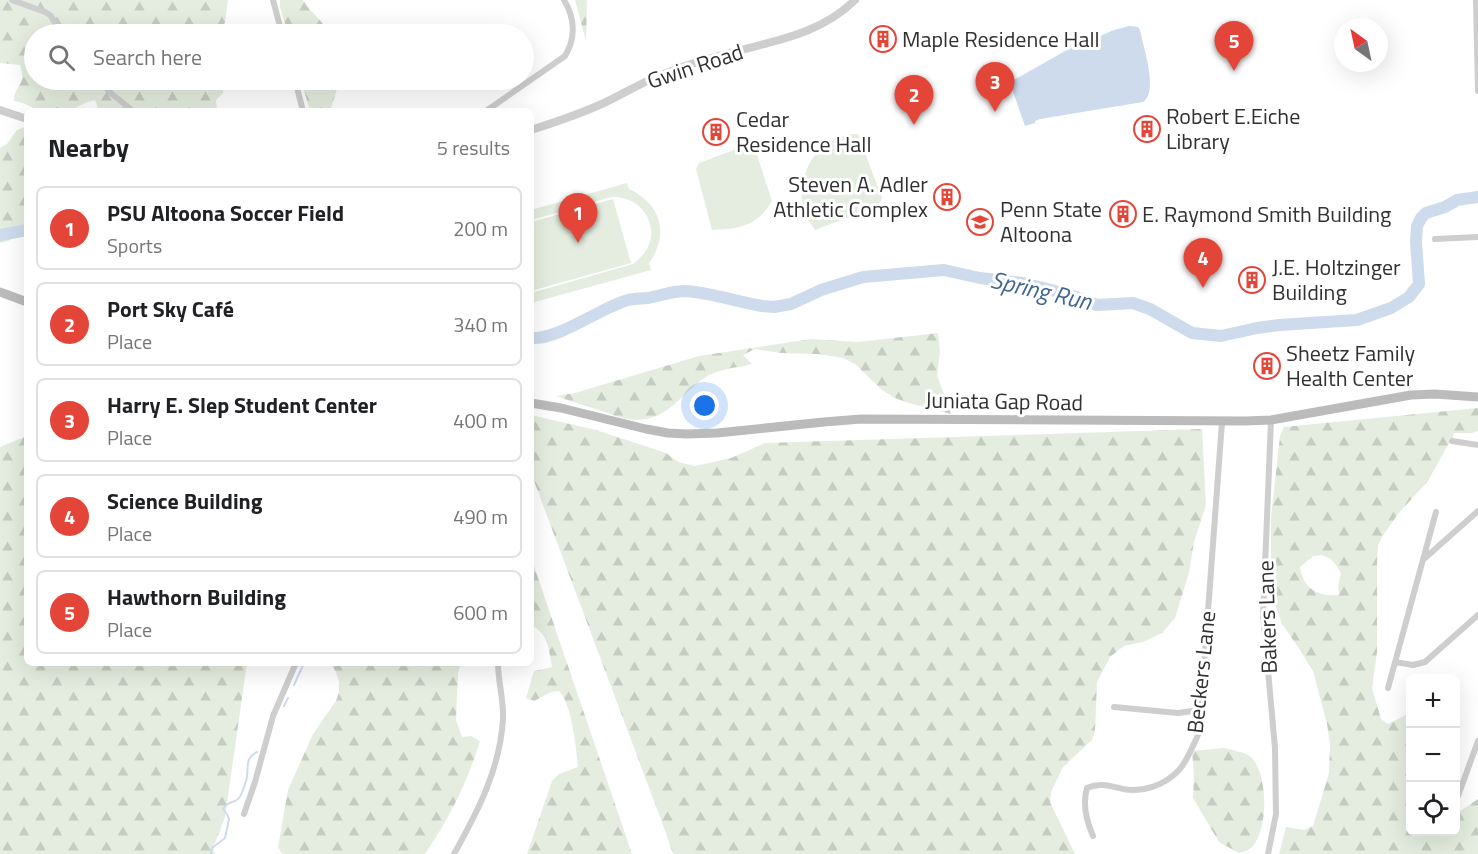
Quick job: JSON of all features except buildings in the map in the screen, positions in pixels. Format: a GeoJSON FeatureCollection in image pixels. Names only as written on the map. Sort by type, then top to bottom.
{"type":"FeatureCollection","features":[{"type":"Feature","properties":{"kind":"main road"},"geometry":{"type":"LineString","coordinates":[[0,292],[24,301]]}},
{"type":"Feature","properties":{"kind":"main road","name":"Juniata Gap Road"},"geometry":{"type":"LineString","coordinates":[[534,404],[646,429],[686,434],[872,419],[1222,422],[1271,420],[1411,395],[1478,397]]}},
{"type":"Feature","properties":{"kind":"street"},"geometry":{"type":"LineString","coordinates":[[12,0],[45,12],[56,24]]}},
{"type":"Feature","properties":{"kind":"street"},"geometry":{"type":"LineString","coordinates":[[273,0],[279,24]]}},
{"type":"Feature","properties":{"kind":"street"},"geometry":{"type":"LineString","coordinates":[[534,78],[565,56],[569,50],[573,24],[564,0]]}},
{"type":"Feature","properties":{"kind":"street","name":"Gwin Road"},"geometry":{"type":"LineString","coordinates":[[534,129],[602,104],[666,73],[815,28],[846,9],[855,0]]}},
{"type":"Feature","properties":{"kind":"street"},"geometry":{"type":"LineString","coordinates":[[1476,0],[1478,91]]}},
{"type":"Feature","properties":{"kind":"street"},"geometry":{"type":"LineString","coordinates":[[108,90],[129,108]]}},
{"type":"Feature","properties":{"kind":"street"},"geometry":{"type":"LineString","coordinates":[[298,90],[302,108]]}},
{"type":"Feature","properties":{"kind":"street"},"geometry":{"type":"LineString","coordinates":[[490,108],[516,90]]}},
{"type":"Feature","properties":{"kind":"street"},"geometry":{"type":"LineString","coordinates":[[0,110],[24,118]]}},
{"type":"Feature","properties":{"kind":"street"},"geometry":{"type":"LineString","coordinates":[[1435,239],[1478,237]]}},
{"type":"Feature","properties":{"kind":"street","name":"Bakers Lane"},"geometry":{"type":"LineString","coordinates":[[1269,854],[1276,814],[1275,748],[1263,615],[1271,420]]}},
{"type":"Feature","properties":{"kind":"street","name":"Beckers Lane"},"geometry":{"type":"LineString","coordinates":[[1093,836],[1088,825],[1084,797],[1087,789],[1095,784],[1127,790],[1154,787],[1179,770],[1199,733],[1222,422]]}},
{"type":"Feature","properties":{"kind":"street"},"geometry":{"type":"LineString","coordinates":[[1452,441],[1478,445]]}},
{"type":"Feature","properties":{"kind":"street"},"geometry":{"type":"LineString","coordinates":[[1424,559],[1478,511]]}},
{"type":"Feature","properties":{"kind":"street"},"geometry":{"type":"LineString","coordinates":[[1388,688],[1436,512]]}},
{"type":"Feature","properties":{"kind":"street"},"geometry":{"type":"LineString","coordinates":[[1395,662],[1413,665],[1425,662],[1478,615]]}},
{"type":"Feature","properties":{"kind":"street"},"geometry":{"type":"LineString","coordinates":[[244,814],[273,716],[295,666]]}},
{"type":"Feature","properties":{"kind":"street"},"geometry":{"type":"LineString","coordinates":[[454,854],[476,814],[495,768],[503,716],[498,666]]}},
{"type":"Feature","properties":{"kind":"street"},"geometry":{"type":"LineString","coordinates":[[1114,707],[1178,713],[1200,710]]}},
{"type":"Feature","properties":{"kind":"street"},"geometry":{"type":"LineString","coordinates":[[1460,790],[1478,741]]}},
{"type":"Feature","properties":{"kind":"green space"},"geometry":{"type":"Polygon","coordinates":[[[0,0],[228,0],[224,24],[24,24],[24,90],[223,90],[216,100],[217,108],[98,108],[95,100],[75,108],[34,108],[14,101],[22,77],[20,65],[0,63],[0,0]]]}},
{"type":"Feature","properties":{"kind":"green space"},"geometry":{"type":"Polygon","coordinates":[[[280,0],[303,0],[322,24],[285,24],[280,0]]]}},
{"type":"Feature","properties":{"kind":"green space"},"geometry":{"type":"Polygon","coordinates":[[[575,0],[587,0],[586,41],[575,0]]]}},
{"type":"Feature","properties":{"kind":"green space"},"geometry":{"type":"Polygon","coordinates":[[[304,90],[337,90],[331,108],[309,108],[304,90]]]}},
{"type":"Feature","properties":{"kind":"green space"},"geometry":{"type":"Polygon","coordinates":[[[24,127],[24,232],[0,243],[0,148],[7,144],[17,130],[24,127]]]}},
{"type":"Feature","properties":{"kind":"green space"},"geometry":{"type":"Polygon","coordinates":[[[858,134],[882,198],[879,206],[815,230],[803,207],[803,179],[807,169],[825,145],[845,135],[858,134]]]}},
{"type":"Feature","properties":{"kind":"green space"},"geometry":{"type":"Polygon","coordinates":[[[753,143],[772,201],[760,216],[746,225],[712,230],[696,169],[699,163],[753,143]]]}},
{"type":"Feature","properties":{"kind":"green space"},"geometry":{"type":"Polygon","coordinates":[[[627,183],[629,189],[649,203],[659,221],[659,241],[649,263],[651,270],[534,302],[534,292],[633,264],[647,249],[651,240],[651,229],[644,211],[623,198],[604,199],[534,219],[534,209],[627,183]]]}},
{"type":"Feature","properties":{"kind":"green space"},"geometry":{"type":"Polygon","coordinates":[[[613,199],[631,263],[534,290],[534,221],[613,199]]]}},
{"type":"Feature","properties":{"kind":"green space"},"geometry":{"type":"Polygon","coordinates":[[[938,333],[940,352],[937,375],[951,414],[893,397],[882,390],[855,364],[843,358],[755,349],[743,355],[752,364],[708,376],[666,411],[648,419],[625,419],[556,396],[575,393],[699,356],[811,339],[858,342],[938,333]]]}},
{"type":"Feature","properties":{"kind":"green space"},"geometry":{"type":"Polygon","coordinates":[[[1478,408],[1478,431],[1454,433],[1452,441],[1428,481],[1398,514],[1378,545],[1377,652],[1372,688],[1381,719],[1388,724],[1406,715],[1406,836],[1460,836],[1460,811],[1478,799],[1478,854],[1279,854],[1286,827],[1304,830],[1313,826],[1329,773],[1330,744],[1313,671],[1282,624],[1276,607],[1271,571],[1271,517],[1280,436],[1284,427],[1478,408]],[[1322,555],[1313,556],[1300,567],[1304,581],[1312,590],[1318,593],[1339,595],[1338,586],[1341,573],[1331,559],[1322,555]]]}},
{"type":"Feature","properties":{"kind":"green space"},"geometry":{"type":"Polygon","coordinates":[[[534,416],[596,430],[666,453],[678,462],[695,466],[731,458],[765,443],[1202,429],[1206,505],[1175,618],[1162,633],[1143,642],[1124,646],[1110,657],[1097,682],[1095,731],[1092,740],[1063,767],[1051,792],[1050,802],[1075,854],[673,854],[534,481],[534,416]]]}},
{"type":"Feature","properties":{"kind":"green space"},"geometry":{"type":"Polygon","coordinates":[[[24,437],[24,666],[247,666],[225,817],[213,848],[215,854],[0,854],[0,447],[24,437]]]}},
{"type":"Feature","properties":{"kind":"green space"},"geometry":{"type":"Polygon","coordinates":[[[534,566],[632,854],[527,854],[552,781],[559,774],[578,767],[570,715],[559,691],[551,692],[534,701],[526,698],[534,671],[552,667],[549,648],[534,626],[534,566]]]}},
{"type":"Feature","properties":{"kind":"green space"},"geometry":{"type":"Polygon","coordinates":[[[332,666],[460,666],[456,720],[462,737],[471,736],[480,741],[457,799],[425,854],[282,854],[278,847],[288,790],[313,734],[336,701],[339,692],[336,672],[332,666]]]}},
{"type":"Feature","properties":{"kind":"green space"},"geometry":{"type":"Polygon","coordinates":[[[1224,748],[1242,752],[1251,757],[1257,765],[1263,788],[1264,815],[1258,839],[1251,848],[1239,853],[1219,842],[1193,798],[1192,751],[1224,748]]]}},
{"type":"Feature","properties":{"kind":"water"},"geometry":{"type":"Polygon","coordinates":[[[1129,26],[1138,27],[1140,30],[1149,68],[1150,88],[1143,102],[1040,119],[1025,126],[1010,83],[1013,83],[1012,81],[1067,50],[1129,26]]]}},
{"type":"Feature","properties":{"kind":"waterway","name":"Spring Run"},"geometry":{"type":"LineString","coordinates":[[534,338],[566,329],[628,300],[675,292],[703,293],[774,307],[791,304],[821,290],[863,277],[944,270],[980,278],[1023,283],[1067,294],[1097,305],[1133,303],[1150,309],[1192,333],[1221,336],[1279,325],[1357,320],[1391,308],[1409,297],[1419,284],[1416,242],[1417,226],[1421,218],[1426,213],[1445,207],[1457,200],[1478,197]]}},
{"type":"Feature","properties":{"kind":"waterway","name":"Spring Run"},"geometry":{"type":"LineString","coordinates":[[0,235],[24,231]]}},
{"type":"Feature","properties":{"kind":"waterway"},"geometry":{"type":"LineString","coordinates":[[294,685],[303,666]]}},
{"type":"Feature","properties":{"kind":"waterway"},"geometry":{"type":"LineString","coordinates":[[284,706],[288,698]]}},
{"type":"Feature","properties":{"kind":"waterway"},"geometry":{"type":"LineString","coordinates":[[211,854],[212,848],[225,838],[229,819],[223,809],[241,796],[247,777],[248,761],[257,752]]}},
{"type":"Feature","properties":{"kind":"place","name":"Maple Residence Hall"},"geometry":{"type":"Point","coordinates":[883,39]}},
{"type":"Feature","properties":{"kind":"place","name":"Hawthorn Building"},"geometry":{"type":"Point","coordinates":[1234,71]}},
{"type":"Feature","properties":{"kind":"place","name":"Harry E. Slep Student Center"},"geometry":{"type":"Point","coordinates":[995,112]}},
{"type":"Feature","properties":{"kind":"place","name":"Port Sky Café"},"geometry":{"type":"Point","coordinates":[914,125]}},
{"type":"Feature","properties":{"kind":"place","name":"Robert E.Eiche Library"},"geometry":{"type":"Point","coordinates":[1147,129]}},
{"type":"Feature","properties":{"kind":"place","name":"Cedar Residence Hall"},"geometry":{"type":"Point","coordinates":[716,132]}},
{"type":"Feature","properties":{"kind":"place","name":"Steven A. Adler Athletic Complex"},"geometry":{"type":"Point","coordinates":[947,197]}},
{"type":"Feature","properties":{"kind":"place","name":"E. Raymond Smith Building"},"geometry":{"type":"Point","coordinates":[1123,214]}},
{"type":"Feature","properties":{"kind":"place","name":"Penn State Altoona"},"geometry":{"type":"Point","coordinates":[980,222]}},
{"type":"Feature","properties":{"kind":"place","name":"PSU Altoona Soccer Field"},"geometry":{"type":"Point","coordinates":[578,243]}},
{"type":"Feature","properties":{"kind":"place","name":"J.E. Holtzinger Building"},"geometry":{"type":"Point","coordinates":[1252,280]}},
{"type":"Feature","properties":{"kind":"place","name":"Science Building"},"geometry":{"type":"Point","coordinates":[1203,288]}},
{"type":"Feature","properties":{"kind":"place","name":"Sheetz Family Health Center"},"geometry":{"type":"Point","coordinates":[1267,366]}}]}
